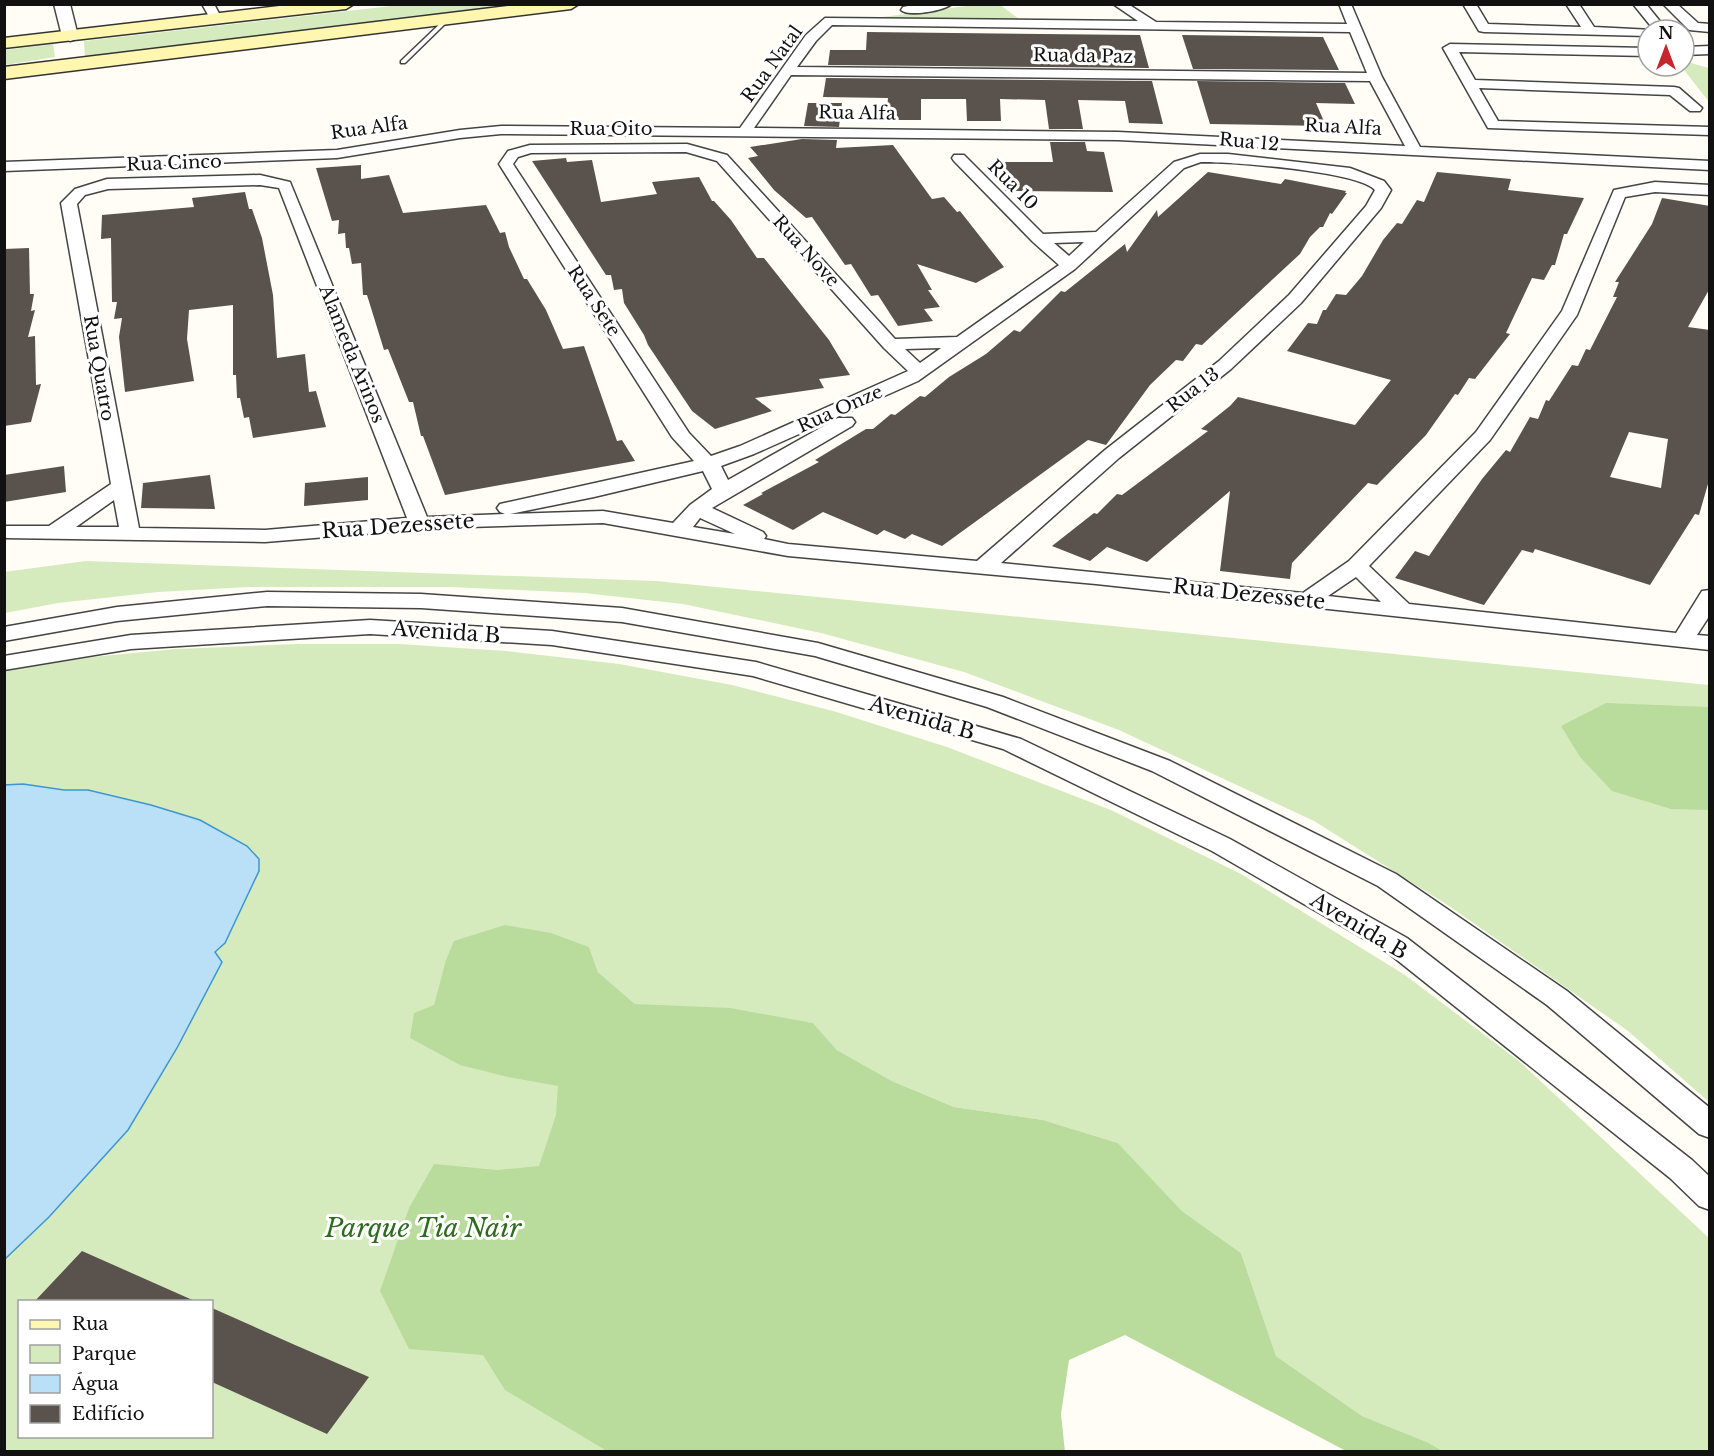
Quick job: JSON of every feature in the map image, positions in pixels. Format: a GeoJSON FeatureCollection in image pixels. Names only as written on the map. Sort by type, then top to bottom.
{"type":"FeatureCollection","features":[{"type":"Feature","properties":{"kind":"main road"},"geometry":{"type":"LineString","coordinates":[[4,44],[70,36],[212,12],[346,4]]}},
{"type":"Feature","properties":{"kind":"main road"},"geometry":{"type":"LineString","coordinates":[[4,71],[571,4]]}},
{"type":"Feature","properties":{"kind":"main road"},"geometry":{"type":"LineString","coordinates":[[4,71],[61,58],[71,52],[73,46],[70,36]]}},
{"type":"Feature","properties":{"kind":"street"},"geometry":{"type":"LineString","coordinates":[[62,4],[70,36]]}},
{"type":"Feature","properties":{"kind":"street"},"geometry":{"type":"LineString","coordinates":[[829,21],[946,4]]}},
{"type":"Feature","properties":{"kind":"street"},"geometry":{"type":"LineString","coordinates":[[1119,4],[1154,26]]}},
{"type":"Feature","properties":{"kind":"street"},"geometry":{"type":"LineString","coordinates":[[1345,4],[1376,77],[1414,150]]}},
{"type":"Feature","properties":{"kind":"street"},"geometry":{"type":"LineString","coordinates":[[1469,4],[1484,28],[1636,32]]}},
{"type":"Feature","properties":{"kind":"street"},"geometry":{"type":"LineString","coordinates":[[1572,4],[1590,31]]}},
{"type":"Feature","properties":{"kind":"street"},"geometry":{"type":"LineString","coordinates":[[1638,4],[1650,18]]}},
{"type":"Feature","properties":{"kind":"street"},"geometry":{"type":"LineString","coordinates":[[1669,4],[1694,27],[1710,27]]}},
{"type":"Feature","properties":{"kind":"street"},"geometry":{"type":"LineString","coordinates":[[829,21],[1355,28]]}},
{"type":"Feature","properties":{"kind":"street","name":"Rua Natal"},"geometry":{"type":"LineString","coordinates":[[746,131],[812,38],[829,21]]}},
{"type":"Feature","properties":{"kind":"street"},"geometry":{"type":"LineString","coordinates":[[1636,52],[1450,48],[1493,125],[1710,131]]}},
{"type":"Feature","properties":{"kind":"street","name":"Rua da Paz"},"geometry":{"type":"LineString","coordinates":[[789,71],[1376,77]]}},
{"type":"Feature","properties":{"kind":"street"},"geometry":{"type":"LineString","coordinates":[[1470,84],[1674,91],[1695,108]]}},
{"type":"Feature","properties":{"kind":"street","name":"Rua Alfa"},"geometry":{"type":"LineString","coordinates":[[4,167],[338,154],[473,132],[501,130],[1118,136],[1710,166]]}},
{"type":"Feature","properties":{"kind":"street","name":"Rua Oito"},"geometry":{"type":"LineString","coordinates":[[506,164],[513,154],[530,149],[687,148],[722,158]]}},
{"type":"Feature","properties":{"kind":"street","name":"Rua Nove"},"geometry":{"type":"LineString","coordinates":[[722,158],[916,374]]}},
{"type":"Feature","properties":{"kind":"street","name":"Rua 10"},"geometry":{"type":"LineString","coordinates":[[959,158],[1039,239],[1069,265]]}},
{"type":"Feature","properties":{"kind":"street","name":"Rua 12"},"geometry":{"type":"LineString","coordinates":[[1179,165],[1200,158],[1228,158],[1350,173],[1379,184],[1383,190]]}},
{"type":"Feature","properties":{"kind":"street","name":"Rua Sete"},"geometry":{"type":"LineString","coordinates":[[506,164],[682,437],[719,478],[723,491]]}},
{"type":"Feature","properties":{"kind":"street","name":"Rua Onze"},"geometry":{"type":"LineString","coordinates":[[428,523],[594,491],[708,464],[747,450],[916,374],[1069,265],[1179,165]]}},
{"type":"Feature","properties":{"kind":"street","name":"Rua Cinco"},"geometry":{"type":"LineString","coordinates":[[69,203],[80,192],[107,184],[260,180],[285,185]]}},
{"type":"Feature","properties":{"kind":"street","name":"Alameda Arinos"},"geometry":{"type":"LineString","coordinates":[[285,185],[428,523]]}},
{"type":"Feature","properties":{"kind":"street"},"geometry":{"type":"LineString","coordinates":[[1308,600],[1357,566],[1483,436],[1571,311],[1619,193],[1655,188],[1710,190]]}},
{"type":"Feature","properties":{"kind":"street","name":"Rua 13"},"geometry":{"type":"LineString","coordinates":[[982,568],[1113,454],[1225,365],[1295,299],[1372,208],[1383,190]]}},
{"type":"Feature","properties":{"kind":"street","name":"Rua Quatro"},"geometry":{"type":"LineString","coordinates":[[69,203],[130,533]]}},
{"type":"Feature","properties":{"kind":"street","name":"Rua 10"},"geometry":{"type":"LineString","coordinates":[[1039,239],[1099,237]]}},
{"type":"Feature","properties":{"kind":"street"},"geometry":{"type":"LineString","coordinates":[[890,344],[961,342]]}},
{"type":"Feature","properties":{"kind":"street"},"geometry":{"type":"LineString","coordinates":[[678,531],[697,509],[723,491],[871,407],[916,374]]}},
{"type":"Feature","properties":{"kind":"street"},"geometry":{"type":"LineString","coordinates":[[682,437],[747,450]]}},
{"type":"Feature","properties":{"kind":"street"},"geometry":{"type":"LineString","coordinates":[[55,532],[121,486]]}},
{"type":"Feature","properties":{"kind":"street"},"geometry":{"type":"LineString","coordinates":[[594,491],[601,504],[603,518]]}},
{"type":"Feature","properties":{"kind":"street","name":"Rua Dezessete"},"geometry":{"type":"LineString","coordinates":[[697,509],[788,550]]}},
{"type":"Feature","properties":{"kind":"street","name":"Rua Dezessete"},"geometry":{"type":"LineString","coordinates":[[4,532],[265,536],[428,523],[603,518],[788,550],[1308,600],[1710,643]]}},
{"type":"Feature","properties":{"kind":"street"},"geometry":{"type":"LineString","coordinates":[[1357,566],[1402,610]]}},
{"type":"Feature","properties":{"kind":"street"},"geometry":{"type":"LineString","coordinates":[[1683,640],[1709,596]]}},
{"type":"Feature","properties":{"kind":"street","name":"Avenida B"},"geometry":{"type":"LineString","coordinates":[[4,634],[117,614],[267,599],[421,601],[622,615],[818,650],[994,702],[1161,766],[1387,880],[1557,998],[1710,1126]]}},
{"type":"Feature","properties":{"kind":"street","name":"Avenida B"},"geometry":{"type":"LineString","coordinates":[[4,663],[131,642],[370,627],[552,638],[756,669],[1012,744],[1221,845],[1397,945],[1681,1169],[1710,1197]]}},
{"type":"Feature","properties":{"kind":"lane"},"geometry":{"type":"LineString","coordinates":[[403,62],[446,20]]}},
{"type":"Feature","properties":{"kind":"green space"},"geometry":{"type":"Polygon","coordinates":[[[509,4],[511,7],[85,58],[84,41],[400,5],[509,4]]]}},
{"type":"Feature","properties":{"kind":"green space"},"geometry":{"type":"Polygon","coordinates":[[[999,4],[1023,22],[860,20],[974,5],[999,4]]]}},
{"type":"Feature","properties":{"kind":"green space"},"geometry":{"type":"Polygon","coordinates":[[[53,44],[55,57],[5,65],[5,50],[53,44]]]}},
{"type":"Feature","properties":{"kind":"green space"},"geometry":{"type":"Polygon","coordinates":[[[1696,64],[1709,68],[1709,102],[1690,78],[1696,78],[1696,64]]]}},
{"type":"Feature","properties":{"kind":"green space"},"geometry":{"type":"Polygon","coordinates":[[[86,561],[656,581],[1709,685],[1709,1102],[1628,1031],[1449,906],[1314,821],[1119,730],[964,672],[821,633],[683,604],[584,593],[451,587],[248,587],[158,592],[58,603],[5,613],[4,572],[86,561]]]}},
{"type":"Feature","properties":{"kind":"green space","name":"Parque Tia Nair"},"geometry":{"type":"Polygon","coordinates":[[[296,644],[399,644],[506,651],[619,664],[732,685],[833,711],[947,747],[1111,810],[1241,874],[1405,975],[1519,1061],[1709,1238],[1709,1451],[1443,1451],[1427,1442],[1362,1416],[1276,1356],[1241,1253],[1182,1211],[1118,1143],[1043,1120],[954,1107],[892,1081],[837,1050],[813,1023],[635,1004],[598,972],[589,947],[505,925],[1004,1289],[932,1451],[5,1452],[5,671],[92,657],[176,649],[296,644]]]}},
{"type":"Feature","properties":{"kind":"green space"},"geometry":{"type":"Polygon","coordinates":[[[1606,703],[1709,707],[1709,810],[1671,809],[1612,791],[1580,757],[1561,726],[1606,703]]]}},
{"type":"Feature","properties":{"kind":"green space","name":"Parque Tia Nair"},"geometry":{"type":"Polygon","coordinates":[[[505,925],[551,933],[589,947],[598,972],[635,1004],[730,1008],[813,1023],[837,1050],[892,1081],[954,1107],[1043,1120],[1118,1143],[1182,1211],[1241,1253],[1276,1356],[1362,1416],[1427,1442],[1443,1451],[1346,1451],[1125,1335],[1069,1360],[1061,1414],[1065,1452],[607,1451],[505,1390],[483,1355],[409,1349],[380,1291],[409,1208],[434,1164],[497,1170],[539,1166],[556,1115],[558,1086],[460,1065],[410,1038],[414,1013],[434,1005],[446,960],[454,941],[505,925]]]}},
{"type":"Feature","properties":{"kind":"water"},"geometry":{"type":"Polygon","coordinates":[[[23,784],[64,790],[88,790],[151,805],[200,820],[247,846],[259,859],[259,871],[225,943],[215,952],[222,962],[177,1048],[128,1130],[49,1217],[5,1259],[4,785],[23,784]]]}},
{"type":"Feature","properties":{"kind":"building"},"geometry":{"type":"Polygon","coordinates":[[[867,32],[1140,35],[1149,68],[828,65],[830,50],[866,50],[867,32]]]}},
{"type":"Feature","properties":{"kind":"building"},"geometry":{"type":"Polygon","coordinates":[[[1182,35],[1323,37],[1339,70],[1193,69],[1182,35]]]}},
{"type":"Feature","properties":{"kind":"building"},"geometry":{"type":"Polygon","coordinates":[[[826,78],[1152,81],[1163,124],[1129,123],[1125,101],[1078,100],[1083,129],[1049,129],[1045,100],[1000,99],[1001,121],[967,121],[966,99],[921,99],[921,120],[886,120],[888,98],[823,97],[826,78]]]}},
{"type":"Feature","properties":{"kind":"building"},"geometry":{"type":"Polygon","coordinates":[[[1197,81],[1345,83],[1355,104],[1316,103],[1326,126],[1210,124],[1197,81]]]}},
{"type":"Feature","properties":{"kind":"building"},"geometry":{"type":"Polygon","coordinates":[[[808,103],[842,103],[839,127],[804,126],[808,103]]]}},
{"type":"Feature","properties":{"kind":"building"},"geometry":{"type":"Polygon","coordinates":[[[802,139],[837,140],[836,148],[893,145],[932,199],[944,197],[957,212],[960,211],[1004,267],[976,283],[917,264],[932,290],[928,290],[940,307],[924,309],[933,321],[898,326],[878,295],[871,296],[851,264],[845,265],[812,217],[806,218],[774,190],[748,158],[758,156],[750,147],[802,139]]]}},
{"type":"Feature","properties":{"kind":"building"},"geometry":{"type":"Polygon","coordinates":[[[1050,142],[1085,142],[1087,151],[1104,152],[1113,192],[1005,191],[1002,162],[1053,162],[1050,142]]]}},
{"type":"Feature","properties":{"kind":"building"},"geometry":{"type":"Polygon","coordinates":[[[566,158],[567,162],[592,160],[601,202],[657,194],[652,182],[699,177],[712,201],[731,220],[757,258],[764,258],[829,340],[850,375],[819,379],[824,388],[755,398],[772,411],[715,429],[692,411],[648,345],[624,303],[622,289],[614,290],[611,275],[606,275],[532,161],[566,158]]]}},
{"type":"Feature","properties":{"kind":"building"},"geometry":{"type":"Polygon","coordinates":[[[361,165],[361,179],[389,175],[403,213],[486,205],[500,233],[505,232],[509,247],[524,279],[527,279],[546,310],[563,349],[584,346],[617,441],[622,440],[635,461],[445,495],[423,436],[421,436],[413,402],[409,402],[388,349],[384,350],[367,295],[363,295],[361,263],[352,264],[349,248],[346,248],[345,233],[338,234],[339,220],[332,221],[316,168],[361,165]]]}},
{"type":"Feature","properties":{"kind":"building"},"geometry":{"type":"Polygon","coordinates":[[[1208,172],[1281,184],[1285,179],[1347,193],[1332,214],[1330,213],[1323,227],[1320,227],[1310,237],[1300,254],[1202,345],[1196,344],[1183,361],[1176,360],[1150,385],[1106,445],[1088,440],[942,546],[912,534],[905,539],[884,530],[877,535],[823,512],[793,530],[743,505],[819,462],[815,460],[866,429],[873,429],[891,414],[895,415],[920,396],[925,397],[949,377],[986,354],[1014,330],[1020,332],[1061,291],[1065,292],[1125,244],[1127,252],[1157,210],[1158,217],[1208,172]]]}},
{"type":"Feature","properties":{"kind":"building"},"geometry":{"type":"Polygon","coordinates":[[[1437,172],[1511,179],[1508,190],[1584,198],[1567,234],[1564,234],[1555,265],[1552,265],[1544,280],[1532,278],[1506,333],[1510,334],[1475,379],[1469,378],[1458,395],[1455,394],[1426,435],[1377,485],[1368,483],[1292,563],[1290,579],[1220,571],[1230,491],[1147,562],[1107,547],[1090,561],[1052,546],[1094,513],[1097,514],[1117,494],[1122,495],[1208,431],[1201,429],[1238,397],[1355,425],[1391,380],[1287,351],[1308,323],[1317,324],[1323,310],[1326,310],[1336,294],[1346,295],[1362,276],[1383,240],[1397,223],[1402,224],[1417,200],[1424,202],[1437,172]]]}},
{"type":"Feature","properties":{"kind":"building"},"geometry":{"type":"Polygon","coordinates":[[[245,192],[249,209],[252,209],[262,238],[273,295],[277,358],[305,354],[309,392],[316,391],[326,427],[253,438],[249,417],[244,418],[240,398],[237,398],[236,375],[233,375],[233,305],[189,310],[187,339],[194,381],[125,392],[119,337],[122,318],[114,319],[117,302],[112,302],[111,238],[101,239],[102,215],[194,207],[192,198],[245,192]]]}},
{"type":"Feature","properties":{"kind":"building"},"geometry":{"type":"Polygon","coordinates":[[[1662,198],[1710,206],[1710,288],[1688,327],[1710,330],[1710,477],[1699,515],[1695,514],[1650,585],[1535,549],[1533,553],[1522,550],[1484,605],[1395,578],[1415,551],[1429,556],[1482,479],[1506,450],[1510,452],[1530,417],[1538,419],[1546,400],[1549,401],[1572,365],[1578,366],[1586,349],[1590,350],[1617,297],[1613,297],[1619,282],[1615,282],[1652,224],[1662,198]],[[1629,432],[1610,477],[1661,488],[1668,439],[1629,432]]]}},
{"type":"Feature","properties":{"kind":"building"},"geometry":{"type":"Polygon","coordinates":[[[29,248],[30,294],[34,294],[31,311],[35,310],[28,337],[35,336],[36,385],[41,384],[31,422],[4,426],[4,249],[29,248]]]}},
{"type":"Feature","properties":{"kind":"building"},"geometry":{"type":"Polygon","coordinates":[[[64,466],[66,492],[4,502],[4,475],[64,466]]]}},
{"type":"Feature","properties":{"kind":"building"},"geometry":{"type":"Polygon","coordinates":[[[210,475],[215,509],[141,508],[143,483],[210,475]]]}},
{"type":"Feature","properties":{"kind":"building"},"geometry":{"type":"Polygon","coordinates":[[[368,477],[368,500],[304,506],[305,483],[368,477]]]}},
{"type":"Feature","properties":{"kind":"building"},"geometry":{"type":"Polygon","coordinates":[[[82,1251],[192,1300],[36,1300],[82,1251]]]}},
{"type":"Feature","properties":{"kind":"building"},"geometry":{"type":"Polygon","coordinates":[[[213,1308],[369,1377],[327,1434],[213,1382],[213,1308]]]}}]}
